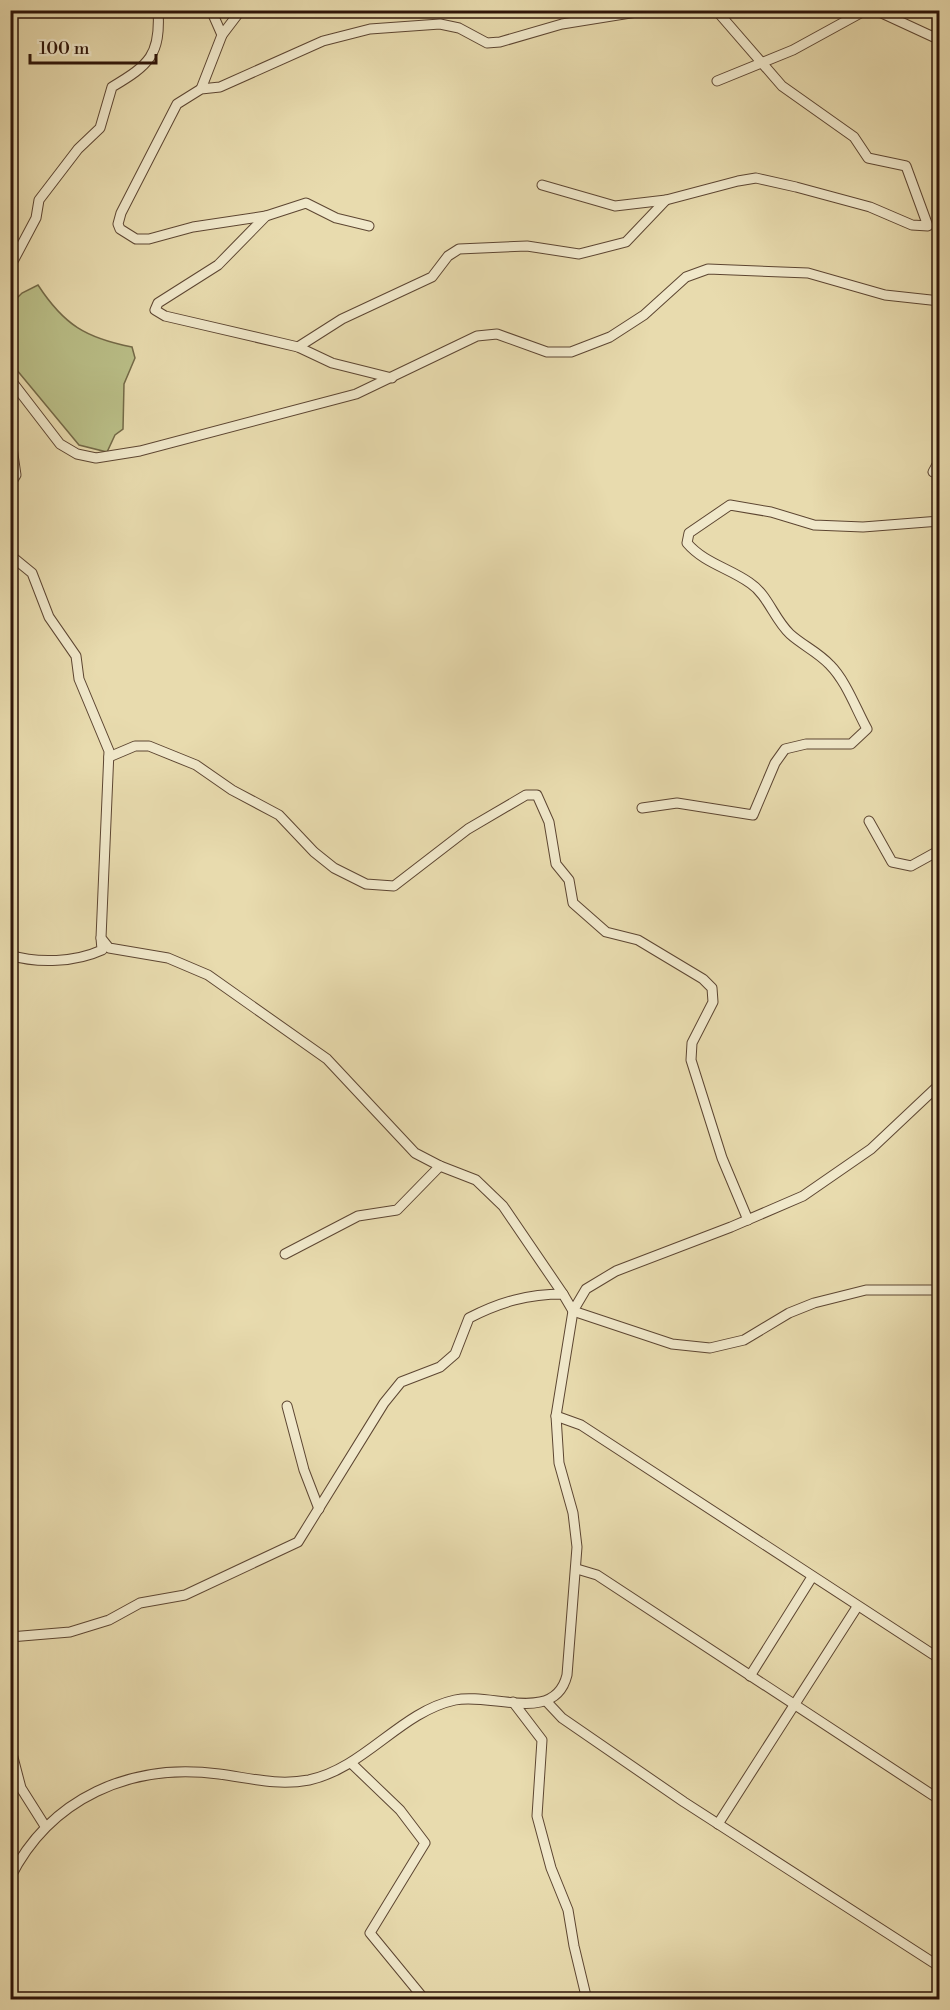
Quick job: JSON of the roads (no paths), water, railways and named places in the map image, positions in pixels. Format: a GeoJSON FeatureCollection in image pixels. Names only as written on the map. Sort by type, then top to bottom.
{"type":"FeatureCollection","features":[{"type":"Feature","properties":{"kind":"street"},"geometry":{"type":"LineString","coordinates":[[10,267],[36,219],[39,200],[78,149],[100,128],[112,87],[150,61],[158,42],[158,10]]}},
{"type":"Feature","properties":{"kind":"street"},"geometry":{"type":"LineString","coordinates":[[211,10],[222,35]]}},
{"type":"Feature","properties":{"kind":"street"},"geometry":{"type":"LineString","coordinates":[[201,89],[222,35],[241,10]]}},
{"type":"Feature","properties":{"kind":"street"},"geometry":{"type":"LineString","coordinates":[[369,226],[336,218],[306,203],[266,216],[193,227],[149,239],[136,239],[120,229],[118,224],[121,213],[177,104],[201,89],[220,87],[323,40],[370,29],[440,24],[459,28],[487,43],[520,37],[562,24],[649,10]]}},
{"type":"Feature","properties":{"kind":"street"},"geometry":{"type":"LineString","coordinates":[[542,185],[615,206],[666,200],[756,178],[870,207],[912,225],[928,226],[906,166],[868,158],[854,137],[782,86],[716,10]]}},
{"type":"Feature","properties":{"kind":"street"},"geometry":{"type":"LineString","coordinates":[[717,81],[793,50],[866,10]]}},
{"type":"Feature","properties":{"kind":"street"},"geometry":{"type":"LineString","coordinates":[[875,10],[939,40]]}},
{"type":"Feature","properties":{"kind":"street"},"geometry":{"type":"LineString","coordinates":[[298,347],[342,320],[432,277],[448,256],[459,249],[527,246],[579,254],[626,242],[666,200]]}},
{"type":"Feature","properties":{"kind":"street"},"geometry":{"type":"LineString","coordinates":[[266,216],[218,265],[158,303],[155,310],[165,316],[298,347],[332,363],[392,378]]}},
{"type":"Feature","properties":{"kind":"street"},"geometry":{"type":"LineString","coordinates":[[10,379],[60,444],[77,454],[96,458],[140,452],[328,403],[392,378],[477,336],[497,334],[548,352],[571,352],[610,337],[644,315],[686,277],[708,269],[808,273],[885,295],[939,301]]}},
{"type":"Feature","properties":{"kind":"street"},"geometry":{"type":"LineString","coordinates":[[10,434],[16,475],[10,485]]}},
{"type":"Feature","properties":{"kind":"street"},"geometry":{"type":"LineString","coordinates":[[933,472],[939,459]]}},
{"type":"Feature","properties":{"kind":"street"},"geometry":{"type":"LineString","coordinates":[[642,808],[676,803],[753,815],[775,763],[785,749],[806,744],[850,744],[867,729],[832,667],[808,645],[789,633],[770,605],[751,583],[712,564],[693,550],[687,543],[689,533],[730,505],[771,512],[814,525],[863,527],[939,521]]}},
{"type":"Feature","properties":{"kind":"street"},"geometry":{"type":"LineString","coordinates":[[10,555],[32,573],[49,617],[76,656],[79,679],[109,751],[102,950],[90,956],[60,960],[10,955]]}},
{"type":"Feature","properties":{"kind":"street"},"geometry":{"type":"LineString","coordinates":[[109,757],[135,746],[149,746],[196,765],[232,790],[279,815],[314,852],[334,868],[366,884],[385,886],[394,886],[468,829],[497,811],[526,795],[537,795],[549,822],[556,864],[569,880],[573,903],[606,932],[638,940],[703,979],[712,988],[713,1002],[692,1042],[691,1060],[722,1158],[748,1220]]}},
{"type":"Feature","properties":{"kind":"street"},"geometry":{"type":"LineString","coordinates":[[869,820],[892,862],[911,866],[939,850]]}},
{"type":"Feature","properties":{"kind":"street"},"geometry":{"type":"LineString","coordinates":[[101,938],[109,948],[168,958],[208,975],[327,1059],[415,1153],[476,1180],[503,1206],[573,1311],[672,1344],[710,1348],[744,1340],[789,1313],[814,1303],[866,1290],[939,1290]]}},
{"type":"Feature","properties":{"kind":"street"},"geometry":{"type":"LineString","coordinates":[[10,1878],[22,1855],[45,1826],[87,1796],[141,1776],[194,1772],[274,1784],[293,1783],[329,1774],[351,1763],[423,1712],[441,1704],[474,1698],[513,1702],[547,1702],[560,1692],[567,1675],[577,1569],[573,1513],[556,1447],[556,1416],[573,1311],[586,1289],[616,1271],[748,1220],[803,1196],[871,1149],[939,1084]]}},
{"type":"Feature","properties":{"kind":"street"},"geometry":{"type":"LineString","coordinates":[[285,1254],[358,1216],[397,1210],[440,1166]]}},
{"type":"Feature","properties":{"kind":"street"},"geometry":{"type":"LineString","coordinates":[[10,1637],[70,1632],[108,1620],[140,1603],[185,1595],[298,1542],[384,1402],[401,1382],[440,1367],[455,1354],[470,1318],[496,1304],[536,1294],[563,1294]]}},
{"type":"Feature","properties":{"kind":"street"},"geometry":{"type":"LineString","coordinates":[[287,1406],[304,1470],[319,1509]]}},
{"type":"Feature","properties":{"kind":"street"},"geometry":{"type":"LineString","coordinates":[[556,1416],[581,1425],[939,1659]]}},
{"type":"Feature","properties":{"kind":"street"},"geometry":{"type":"LineString","coordinates":[[577,1569],[597,1575],[939,1800]]}},
{"type":"Feature","properties":{"kind":"street"},"geometry":{"type":"LineString","coordinates":[[750,1676],[812,1577]]}},
{"type":"Feature","properties":{"kind":"street"},"geometry":{"type":"LineString","coordinates":[[718,1824],[857,1607]]}},
{"type":"Feature","properties":{"kind":"street"},"geometry":{"type":"LineString","coordinates":[[513,1702],[542,1740],[537,1816],[551,1868],[568,1910],[587,2000]]}},
{"type":"Feature","properties":{"kind":"street"},"geometry":{"type":"LineString","coordinates":[[547,1702],[562,1718],[718,1824],[939,1967]]}},
{"type":"Feature","properties":{"kind":"street"},"geometry":{"type":"LineString","coordinates":[[10,1746],[24,1796],[45,1826]]}},
{"type":"Feature","properties":{"kind":"street"},"geometry":{"type":"LineString","coordinates":[[351,1763],[400,1810],[425,1843],[370,1933],[425,2000]]}}]}
